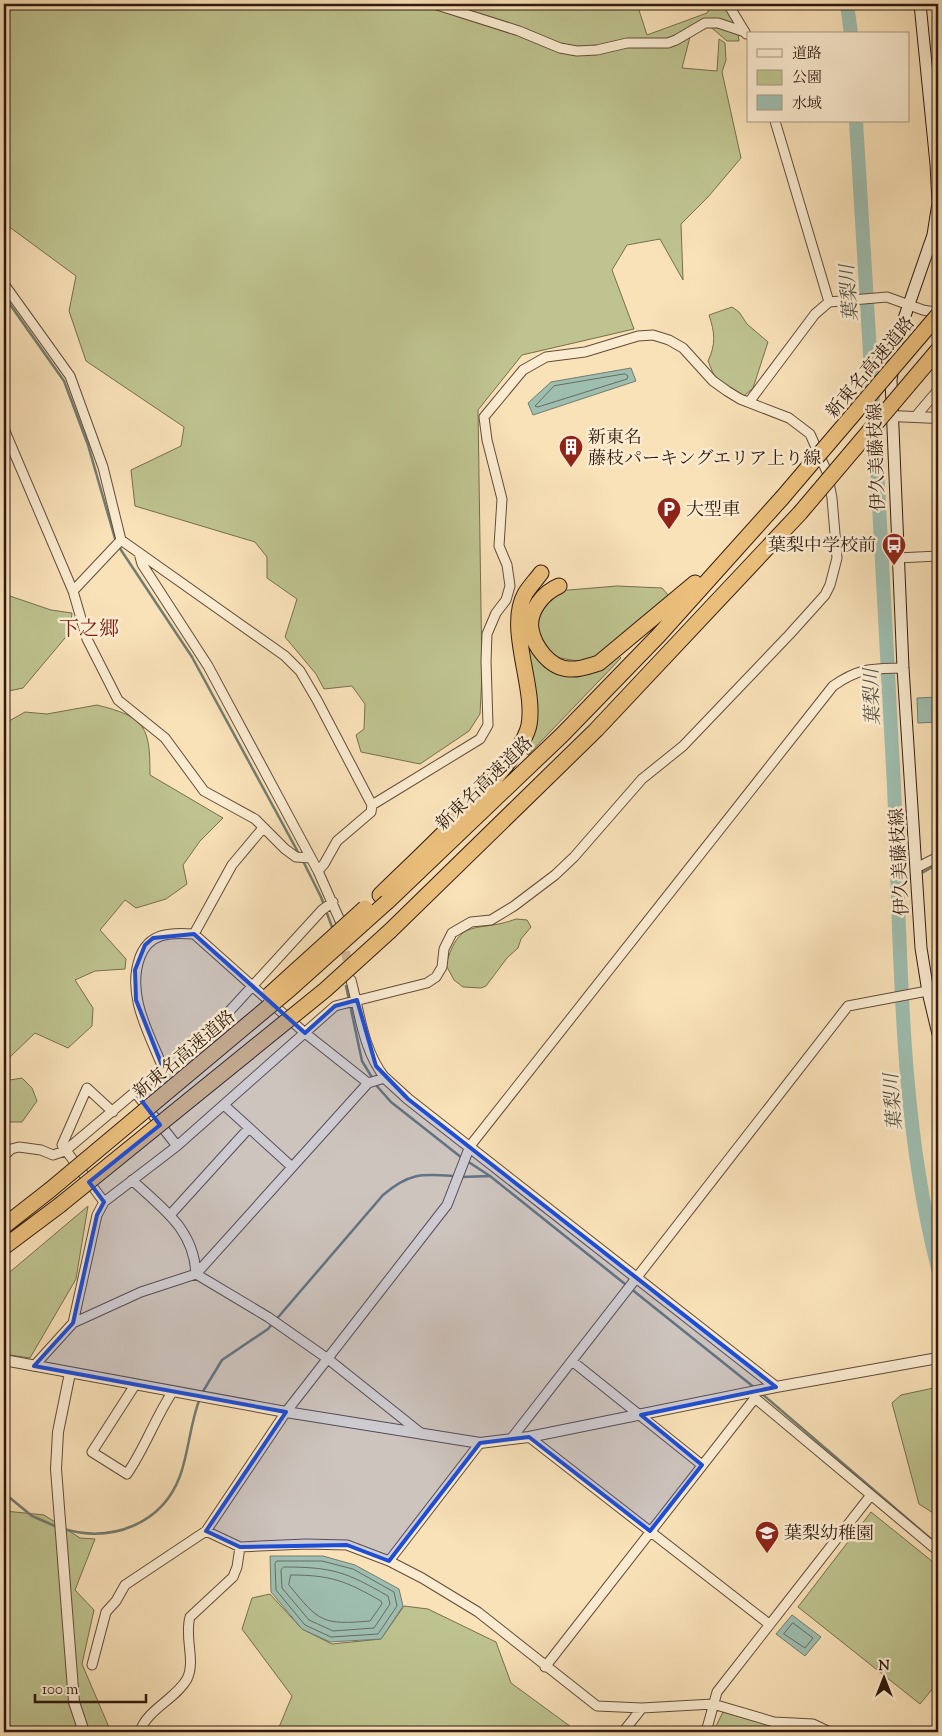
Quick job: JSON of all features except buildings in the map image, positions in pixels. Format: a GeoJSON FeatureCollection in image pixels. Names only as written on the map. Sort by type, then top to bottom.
{"type":"FeatureCollection","features":[{"type":"Feature","properties":{"kind":"highway","name":"新東名高速道路"},"geometry":{"type":"LineString","coordinates":[[4,1226],[209,1057],[562,735],[659,635],[782,498],[938,315]]}},
{"type":"Feature","properties":{"kind":"highway"},"geometry":{"type":"LineString","coordinates":[[6,1246],[60,1205],[304,1008],[390,931],[596,730],[800,513],[938,350]]}},
{"type":"Feature","properties":{"kind":"highway"},"geometry":{"type":"LineString","coordinates":[[559,586],[548,591],[535,608],[531,628],[541,650],[552,664],[567,669],[581,669],[599,663],[618,649],[738,546]]}},
{"type":"Feature","properties":{"kind":"highway"},"geometry":{"type":"LineString","coordinates":[[383,898],[469,806],[523,742],[529,725],[530,703],[518,627],[524,595],[541,573]]}},
{"type":"Feature","properties":{"kind":"main road","name":"伊久美藤枝線"},"geometry":{"type":"LineString","coordinates":[[920,4],[937,163],[938,203],[933,235],[898,336],[892,367],[891,416],[921,948],[938,1034]]}},
{"type":"Feature","properties":{"kind":"street"},"geometry":{"type":"LineString","coordinates":[[434,4],[519,31],[560,48],[577,51],[597,50],[627,43],[668,43],[705,23],[718,23],[747,34]]}},
{"type":"Feature","properties":{"kind":"street"},"geometry":{"type":"LineString","coordinates":[[728,4],[747,34]]}},
{"type":"Feature","properties":{"kind":"street"},"geometry":{"type":"LineString","coordinates":[[775,122],[829,302]]}},
{"type":"Feature","properties":{"kind":"street"},"geometry":{"type":"LineString","coordinates":[[4,284],[70,376],[103,467],[122,540],[285,656],[300,672],[372,805],[371,812],[337,841],[318,871]]}},
{"type":"Feature","properties":{"kind":"street"},"geometry":{"type":"LineString","coordinates":[[749,402],[815,314],[829,302],[878,297],[909,303],[924,310],[934,312],[938,310]]}},
{"type":"Feature","properties":{"kind":"street"},"geometry":{"type":"LineString","coordinates":[[73,1322],[91,1252],[97,1215],[104,1202],[177,1146],[224,1106],[334,1006],[427,984],[439,972],[446,941],[452,933],[471,922],[491,920],[514,906],[574,858],[642,779],[683,746],[825,594],[830,585],[837,558],[829,480],[818,449],[810,434],[802,426],[770,409],[740,399],[713,381],[683,348],[669,340],[653,335],[638,336],[585,352],[546,356],[523,370],[484,418],[487,440],[502,499],[499,546],[510,579],[506,600],[496,613],[487,634],[488,725],[480,739],[372,805]]}},
{"type":"Feature","properties":{"kind":"street"},"geometry":{"type":"LineString","coordinates":[[916,416],[938,390]]}},
{"type":"Feature","properties":{"kind":"street"},"geometry":{"type":"LineString","coordinates":[[891,416],[938,418]]}},
{"type":"Feature","properties":{"kind":"street"},"geometry":{"type":"LineString","coordinates":[[4,429],[73,591],[87,639],[118,700],[165,738],[204,791],[255,819],[296,857],[310,858]]}},
{"type":"Feature","properties":{"kind":"street"},"geometry":{"type":"LineString","coordinates":[[73,591],[122,540]]}},
{"type":"Feature","properties":{"kind":"street"},"geometry":{"type":"LineString","coordinates":[[139,553],[142,564],[208,666],[318,871],[333,902],[340,924]]}},
{"type":"Feature","properties":{"kind":"street"},"geometry":{"type":"LineString","coordinates":[[898,558],[938,556]]}},
{"type":"Feature","properties":{"kind":"street"},"geometry":{"type":"LineString","coordinates":[[92,1665],[106,1612],[116,1601],[125,1585],[206,1531],[286,1412],[447,1205],[470,1146],[833,686],[852,673],[869,669],[904,668]]}},
{"type":"Feature","properties":{"kind":"street"},"geometry":{"type":"LineString","coordinates":[[194,934],[232,865],[263,828]]}},
{"type":"Feature","properties":{"kind":"street"},"geometry":{"type":"LineString","coordinates":[[916,868],[938,857]]}},
{"type":"Feature","properties":{"kind":"street"},"geometry":{"type":"LineString","coordinates":[[4,1156],[11,1149],[19,1147],[41,1150],[53,1155],[66,1151],[225,1016],[322,910],[333,902]]}},
{"type":"Feature","properties":{"kind":"street"},"geometry":{"type":"LineString","coordinates":[[163,1068],[136,1000],[135,970],[145,945],[153,938],[180,933],[194,934],[305,1033],[368,1083]]}},
{"type":"Feature","properties":{"kind":"street"},"geometry":{"type":"LineString","coordinates":[[351,980],[370,1053],[385,1078],[408,1099],[776,1387]]}},
{"type":"Feature","properties":{"kind":"street"},"geometry":{"type":"LineString","coordinates":[[511,1439],[797,1074],[848,1006],[929,991]]}},
{"type":"Feature","properties":{"kind":"street"},"geometry":{"type":"LineString","coordinates":[[34,1366],[73,1322],[150,1289],[196,1274],[368,1083],[385,1078]]}},
{"type":"Feature","properties":{"kind":"street"},"geometry":{"type":"LineString","coordinates":[[104,1202],[62,1145],[88,1088],[113,1112]]}},
{"type":"Feature","properties":{"kind":"street"},"geometry":{"type":"LineString","coordinates":[[135,1092],[177,1146]]}},
{"type":"Feature","properties":{"kind":"street"},"geometry":{"type":"LineString","coordinates":[[224,1106],[292,1167]]}},
{"type":"Feature","properties":{"kind":"street"},"geometry":{"type":"LineString","coordinates":[[170,1215],[249,1128]]}},
{"type":"Feature","properties":{"kind":"street"},"geometry":{"type":"LineString","coordinates":[[132,1180],[182,1228],[196,1258],[196,1274]]}},
{"type":"Feature","properties":{"kind":"street"},"geometry":{"type":"LineString","coordinates":[[196,1274],[268,1317],[328,1359],[422,1434]]}},
{"type":"Feature","properties":{"kind":"street"},"geometry":{"type":"LineString","coordinates":[[4,1360],[286,1412],[480,1443],[530,1437],[641,1415],[755,1396],[776,1387],[938,1358]]}},
{"type":"Feature","properties":{"kind":"street"},"geometry":{"type":"LineString","coordinates":[[572,1361],[702,1465]]}},
{"type":"Feature","properties":{"kind":"street"},"geometry":{"type":"LineString","coordinates":[[70,1373],[58,1432],[56,1453],[60,1536],[74,1702],[84,1732]]}},
{"type":"Feature","properties":{"kind":"street"},"geometry":{"type":"LineString","coordinates":[[135,1385],[92,1452],[127,1474],[140,1455],[160,1411],[173,1391]]}},
{"type":"Feature","properties":{"kind":"street"},"geometry":{"type":"LineString","coordinates":[[546,1667],[755,1396]]}},
{"type":"Feature","properties":{"kind":"street"},"geometry":{"type":"LineString","coordinates":[[755,1396],[938,1551]]}},
{"type":"Feature","properties":{"kind":"street"},"geometry":{"type":"LineString","coordinates":[[530,1437],[769,1624]]}},
{"type":"Feature","properties":{"kind":"street"},"geometry":{"type":"LineString","coordinates":[[389,1561],[480,1443]]}},
{"type":"Feature","properties":{"kind":"street"},"geometry":{"type":"LineString","coordinates":[[706,1732],[717,1692],[871,1495]]}},
{"type":"Feature","properties":{"kind":"street"},"geometry":{"type":"LineString","coordinates":[[206,1531],[240,1547],[306,1544],[346,1545],[389,1561],[478,1612],[597,1706],[642,1708],[713,1704],[774,1722],[813,1724],[830,1732]]}},
{"type":"Feature","properties":{"kind":"street"},"geometry":{"type":"LineString","coordinates":[[140,1732],[147,1720],[186,1681],[190,1671],[188,1625],[190,1617],[233,1577],[237,1567],[240,1547]]}},
{"type":"Feature","properties":{"kind":"street"},"geometry":{"type":"LineString","coordinates":[[623,1732],[642,1708]]}},
{"type":"Feature","properties":{"kind":"highlighted area"},"geometry":{"type":"Polygon","coordinates":[[[194,934],[305,1033],[335,1006],[357,1000],[376,1066],[408,1099],[776,1387],[641,1415],[702,1465],[650,1531],[529,1437],[480,1443],[389,1561],[347,1545],[240,1547],[206,1531],[286,1412],[34,1366],[73,1323],[97,1215],[104,1202],[89,1182],[160,1125],[135,1092],[163,1068],[136,1000],[135,970],[145,945],[153,938],[194,934]]]}},
{"type":"Feature","properties":{"kind":"green space"},"geometry":{"type":"Polygon","coordinates":[[[4,4],[637,4],[647,35],[707,13],[712,4],[725,4],[737,27],[739,41],[727,41],[706,23],[692,29],[682,68],[717,71],[719,39],[725,43],[726,60],[722,72],[741,158],[708,197],[681,224],[683,280],[660,239],[627,245],[612,270],[634,329],[522,355],[478,410],[482,675],[480,714],[469,731],[420,764],[361,752],[356,735],[364,729],[365,704],[352,686],[324,689],[316,674],[285,637],[297,599],[267,578],[267,557],[255,542],[135,506],[131,470],[181,446],[184,427],[86,361],[69,311],[76,276],[4,223],[4,4]]]}},
{"type":"Feature","properties":{"kind":"green space"},"geometry":{"type":"Polygon","coordinates":[[[732,307],[739,312],[747,324],[768,342],[753,388],[744,396],[715,378],[708,361],[714,338],[709,315],[732,307]]]}},
{"type":"Feature","properties":{"kind":"green space"},"geometry":{"type":"Polygon","coordinates":[[[617,586],[662,588],[669,596],[630,633],[596,657],[579,661],[553,656],[536,629],[541,610],[557,591],[617,586]]]}},
{"type":"Feature","properties":{"kind":"green space"},"geometry":{"type":"Polygon","coordinates":[[[4,594],[51,610],[72,613],[70,632],[23,688],[4,692],[4,594]]]}},
{"type":"Feature","properties":{"kind":"green space"},"geometry":{"type":"Polygon","coordinates":[[[526,640],[544,667],[563,674],[590,674],[619,656],[621,658],[528,755],[525,751],[526,640]]]}},
{"type":"Feature","properties":{"kind":"green space"},"geometry":{"type":"Polygon","coordinates":[[[97,705],[126,714],[142,726],[149,746],[150,775],[223,818],[200,841],[183,865],[187,884],[166,899],[136,908],[125,900],[100,930],[126,959],[125,969],[95,971],[75,980],[93,1008],[92,1026],[68,1048],[35,1033],[10,1057],[10,1080],[22,1078],[32,1088],[37,1101],[22,1122],[5,1122],[4,1135],[4,719],[9,721],[25,712],[47,714],[97,705]]]}},
{"type":"Feature","properties":{"kind":"green space"},"geometry":{"type":"Polygon","coordinates":[[[516,919],[527,920],[531,927],[521,939],[518,948],[507,958],[486,986],[481,988],[463,987],[454,980],[446,965],[451,949],[464,932],[516,919]]]}},
{"type":"Feature","properties":{"kind":"green space"},"geometry":{"type":"Polygon","coordinates":[[[88,1206],[76,1279],[30,1358],[4,1354],[4,1277],[88,1206]]]}},
{"type":"Feature","properties":{"kind":"green space"},"geometry":{"type":"Polygon","coordinates":[[[938,1387],[938,1516],[919,1504],[892,1403],[901,1395],[938,1387]]]}},
{"type":"Feature","properties":{"kind":"green space"},"geometry":{"type":"Polygon","coordinates":[[[5,1511],[44,1515],[80,1538],[95,1539],[75,1590],[94,1610],[82,1664],[111,1732],[4,1732],[5,1511]]]}},
{"type":"Feature","properties":{"kind":"green space"},"geometry":{"type":"Polygon","coordinates":[[[871,1512],[938,1566],[938,1682],[920,1704],[798,1607],[871,1512]]]}},
{"type":"Feature","properties":{"kind":"green space"},"geometry":{"type":"Polygon","coordinates":[[[270,1594],[302,1629],[332,1644],[381,1639],[404,1606],[428,1609],[496,1642],[511,1683],[578,1732],[277,1732],[292,1696],[242,1629],[252,1598],[270,1594]]]}},
{"type":"Feature","properties":{"kind":"green space"},"geometry":{"type":"Polygon","coordinates":[[[723,1712],[792,1731],[821,1732],[713,1732],[723,1712]]]}},
{"type":"Feature","properties":{"kind":"water"},"geometry":{"type":"Polygon","coordinates":[[[631,368],[636,381],[533,415],[528,403],[551,382],[631,368]]]}},
{"type":"Feature","properties":{"kind":"water"},"geometry":{"type":"Polygon","coordinates":[[[938,697],[938,722],[918,723],[917,698],[938,697]]]}},
{"type":"Feature","properties":{"kind":"water"},"geometry":{"type":"Polygon","coordinates":[[[270,1556],[323,1556],[355,1565],[399,1589],[403,1606],[381,1639],[330,1642],[302,1629],[271,1592],[270,1556]]]}},
{"type":"Feature","properties":{"kind":"water"},"geometry":{"type":"Polygon","coordinates":[[[792,1615],[821,1637],[805,1656],[776,1634],[792,1615]]]}},
{"type":"Feature","properties":{"kind":"waterway","name":"葉梨川"},"geometry":{"type":"LineString","coordinates":[[847,4],[851,32]]}},
{"type":"Feature","properties":{"kind":"waterway","name":"葉梨川"},"geometry":{"type":"LineString","coordinates":[[856,122],[890,703],[900,968],[908,1089],[915,1150],[938,1268]]}},
{"type":"Feature","properties":{"kind":"waterway"},"geometry":{"type":"LineString","coordinates":[[4,296],[64,381],[88,445],[116,542]]}},
{"type":"Feature","properties":{"kind":"waterway"},"geometry":{"type":"LineString","coordinates":[[119,547],[192,657],[299,854]]}},
{"type":"Feature","properties":{"kind":"waterway"},"geometry":{"type":"LineString","coordinates":[[302,859],[321,897],[332,927]]}},
{"type":"Feature","properties":{"kind":"waterway"},"geometry":{"type":"LineString","coordinates":[[920,874],[938,864]]}},
{"type":"Feature","properties":{"kind":"waterway"},"geometry":{"type":"LineString","coordinates":[[898,884],[912,877]]}},
{"type":"Feature","properties":{"kind":"waterway"},"geometry":{"type":"LineString","coordinates":[[346,986],[362,1061],[373,1079]]}},
{"type":"Feature","properties":{"kind":"waterway"},"geometry":{"type":"LineString","coordinates":[[375,1084],[391,1102],[462,1158]]}},
{"type":"Feature","properties":{"kind":"waterway"},"geometry":{"type":"LineString","coordinates":[[467,1161],[490,1176],[755,1388]]}},
{"type":"Feature","properties":{"kind":"waterway"},"geometry":{"type":"LineString","coordinates":[[202,1393],[222,1360],[268,1329],[383,1195],[392,1187],[417,1176],[455,1176]]}},
{"type":"Feature","properties":{"kind":"waterway"},"geometry":{"type":"LineString","coordinates":[[461,1177],[490,1176]]}},
{"type":"Feature","properties":{"kind":"waterway"},"geometry":{"type":"LineString","coordinates":[[761,1393],[938,1545]]}},
{"type":"Feature","properties":{"kind":"waterway"},"geometry":{"type":"LineString","coordinates":[[64,1529],[82,1533],[117,1531],[133,1526],[148,1518],[161,1506],[172,1493],[180,1476],[200,1398]]}},
{"type":"Feature","properties":{"kind":"waterway"},"geometry":{"type":"LineString","coordinates":[[4,1493],[32,1516],[57,1527]]}},
{"type":"Feature","properties":{"kind":"tunnel"},"geometry":{"type":"LineString","coordinates":[[343,938],[349,970]]}},
{"type":"Feature","properties":{"kind":"place","name":"新東名 藤枝パーキングエリア上り線"},"geometry":{"type":"Point","coordinates":[571,468]}},
{"type":"Feature","properties":{"kind":"place","name":"大型車"},"geometry":{"type":"Point","coordinates":[669,530]}},
{"type":"Feature","properties":{"kind":"place","name":"葉梨中学校前"},"geometry":{"type":"Point","coordinates":[894,566]}},
{"type":"Feature","properties":{"kind":"place","name":"葉梨幼稚園"},"geometry":{"type":"Point","coordinates":[767,1554]}},
{"type":"Feature","properties":{"kind":"district","name":"下之郷"},"geometry":{"type":"Point","coordinates":[89,628]}}]}
